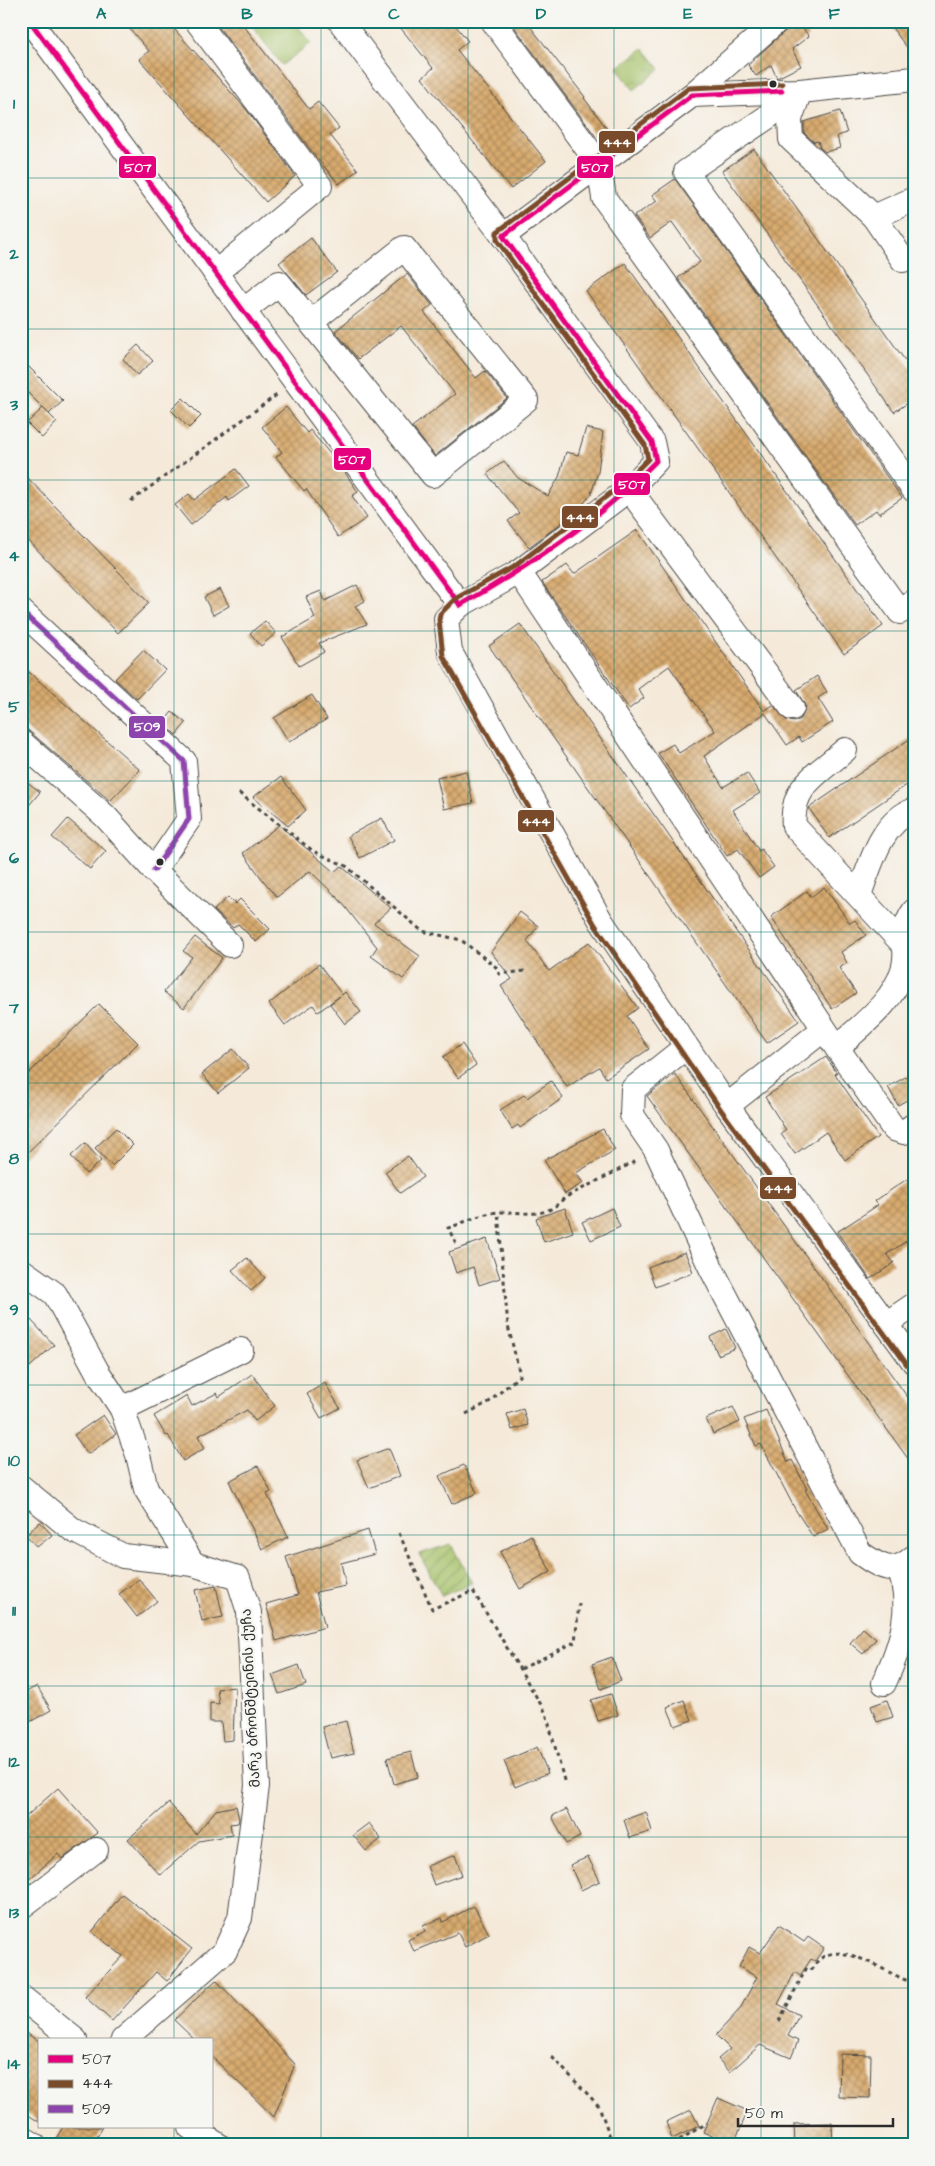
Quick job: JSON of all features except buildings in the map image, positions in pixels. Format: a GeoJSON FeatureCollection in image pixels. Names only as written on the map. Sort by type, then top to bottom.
{"type":"FeatureCollection","features":[{"type":"Feature","properties":{"kind":"street"},"geometry":{"type":"LineString","coordinates":[[30,21],[460,605]]}},
{"type":"Feature","properties":{"kind":"street"},"geometry":{"type":"LineString","coordinates":[[197,21],[320,186],[215,273]]}},
{"type":"Feature","properties":{"kind":"street"},"geometry":{"type":"LineString","coordinates":[[340,21],[503,236],[652,442],[656,462],[629,489],[519,572],[460,605],[446,619],[450,652],[601,921],[727,1106],[914,1362]]}},
{"type":"Feature","properties":{"kind":"street"},"geometry":{"type":"LineString","coordinates":[[493,21],[599,164],[604,198],[894,604],[900,612],[914,602]]}},
{"type":"Feature","properties":{"kind":"street"},"geometry":{"type":"LineString","coordinates":[[503,236],[692,95],[777,21]]}},
{"type":"Feature","properties":{"kind":"street"},"geometry":{"type":"LineString","coordinates":[[692,95],[791,91],[914,79]]}},
{"type":"Feature","properties":{"kind":"street"},"geometry":{"type":"LineString","coordinates":[[791,91],[791,139],[874,217],[903,260]]}},
{"type":"Feature","properties":{"kind":"street"},"geometry":{"type":"LineString","coordinates":[[791,91],[769,116],[686,172],[914,490]]}},
{"type":"Feature","properties":{"kind":"street"},"geometry":{"type":"LineString","coordinates":[[874,217],[914,199]]}},
{"type":"Feature","properties":{"kind":"street"},"geometry":{"type":"LineString","coordinates":[[243,311],[279,283],[433,474],[526,400],[404,248],[311,322]]}},
{"type":"Feature","properties":{"kind":"street"},"geometry":{"type":"LineString","coordinates":[[629,489],[792,708]]}},
{"type":"Feature","properties":{"kind":"street"},"geometry":{"type":"LineString","coordinates":[[519,572],[837,1048],[894,1129],[904,1132],[914,1125]]}},
{"type":"Feature","properties":{"kind":"street"},"geometry":{"type":"LineString","coordinates":[[21,611],[184,761],[189,820],[154,870]]}},
{"type":"Feature","properties":{"kind":"street"},"geometry":{"type":"LineString","coordinates":[[21,742],[105,816],[154,870],[230,945]]}},
{"type":"Feature","properties":{"kind":"street"},"geometry":{"type":"LineString","coordinates":[[845,750],[800,789],[792,809],[794,826],[904,944]]}},
{"type":"Feature","properties":{"kind":"street"},"geometry":{"type":"LineString","coordinates":[[859,895],[881,840],[905,813],[914,810]]}},
{"type":"Feature","properties":{"kind":"street"},"geometry":{"type":"LineString","coordinates":[[837,1048],[893,994],[904,968],[905,926],[914,910]]}},
{"type":"Feature","properties":{"kind":"street"},"geometry":{"type":"LineString","coordinates":[[727,1106],[824,1028]]}},
{"type":"Feature","properties":{"kind":"street"},"geometry":{"type":"LineString","coordinates":[[686,1047],[633,1089],[632,1115],[656,1150],[711,1268],[860,1553],[882,1568],[906,1563],[906,1615],[898,1652],[884,1683]]}},
{"type":"Feature","properties":{"kind":"street"},"geometry":{"type":"LineString","coordinates":[[21,1270],[55,1294],[97,1371],[122,1408],[138,1455],[146,1489],[192,1564]]}},
{"type":"Feature","properties":{"kind":"street"},"geometry":{"type":"LineString","coordinates":[[886,1324],[914,1305]]}},
{"type":"Feature","properties":{"kind":"street"},"geometry":{"type":"LineString","coordinates":[[122,1408],[241,1350]]}},
{"type":"Feature","properties":{"kind":"street","name":"მარკ ბრონშტეინის ქუჩა"},"geometry":{"type":"LineString","coordinates":[[21,1488],[72,1530],[123,1556],[192,1564],[238,1578],[249,1612],[257,1786],[240,1918],[225,1951],[125,2038]]}},
{"type":"Feature","properties":{"kind":"street"},"geometry":{"type":"LineString","coordinates":[[21,1907],[96,1850]]}},
{"type":"Feature","properties":{"kind":"street"},"geometry":{"type":"LineString","coordinates":[[21,1998],[72,2038]]}},
{"type":"Feature","properties":{"kind":"street"},"geometry":{"type":"LineString","coordinates":[[192,2128],[218,2145]]}},
{"type":"Feature","properties":{"kind":"street"},"geometry":{"type":"LineString","coordinates":[[21,2137],[34,2145]]}},
{"type":"Feature","properties":{"kind":"path"},"geometry":{"type":"LineString","coordinates":[[130,501],[283,390]]}},
{"type":"Feature","properties":{"kind":"path"},"geometry":{"type":"LineString","coordinates":[[239,793],[313,851],[346,866],[422,930],[461,940],[496,967],[499,974],[525,971]]}},
{"type":"Feature","properties":{"kind":"path"},"geometry":{"type":"LineString","coordinates":[[456,1243],[448,1228],[498,1212],[534,1215],[558,1205],[564,1198],[656,1150]]}},
{"type":"Feature","properties":{"kind":"path"},"geometry":{"type":"LineString","coordinates":[[466,1414],[489,1402],[520,1375],[508,1326],[498,1212]]}},
{"type":"Feature","properties":{"kind":"path"},"geometry":{"type":"LineString","coordinates":[[399,1533],[432,1609],[473,1591],[546,1713],[564,1784]]}},
{"type":"Feature","properties":{"kind":"path"},"geometry":{"type":"LineString","coordinates":[[521,1669],[575,1642],[579,1604]]}},
{"type":"Feature","properties":{"kind":"path"},"geometry":{"type":"LineString","coordinates":[[779,2021],[806,1969],[810,1971],[821,1958],[836,1953],[857,1956],[914,1983]]}},
{"type":"Feature","properties":{"kind":"path"},"geometry":{"type":"LineString","coordinates":[[552,2057],[598,2106],[613,2145]]}},
{"type":"Feature","properties":{"kind":"path"},"geometry":{"type":"LineString","coordinates":[[679,2145],[676,2142],[707,2123]]}},
{"type":"Feature","properties":{"kind":"green space"},"geometry":{"type":"Polygon","coordinates":[[[248,21],[294,21],[311,43],[282,65],[248,21]]]}},
{"type":"Feature","properties":{"kind":"green space"},"geometry":{"type":"Polygon","coordinates":[[[643,48],[660,69],[634,90],[617,68],[643,48]]]}},
{"type":"Feature","properties":{"kind":"green space"},"geometry":{"type":"Polygon","coordinates":[[[451,1544],[472,1583],[442,1596],[419,1554],[451,1544]]]}},
{"type":"Feature","properties":{"kind":"transit line","name":"507"},"geometry":{"type":"LineString","coordinates":[[30,21],[460,605]]}},
{"type":"Feature","properties":{"kind":"transit line","name":"444"},"geometry":{"type":"LineString","coordinates":[[782,84],[689,88],[497,232],[497,240],[645,445],[648,459],[624,483],[515,566],[455,599],[440,614],[439,620],[443,656],[595,925],[721,1110],[908,1366]]}},
{"type":"Feature","properties":{"kind":"transit line","name":"507"},"geometry":{"type":"LineString","coordinates":[[460,605],[538,558],[588,522],[656,461],[652,442],[503,236],[692,95],[782,91]]}},
{"type":"Feature","properties":{"kind":"transit line","name":"509"},"geometry":{"type":"LineString","coordinates":[[21,611],[184,761],[189,819],[154,870]]}}]}
